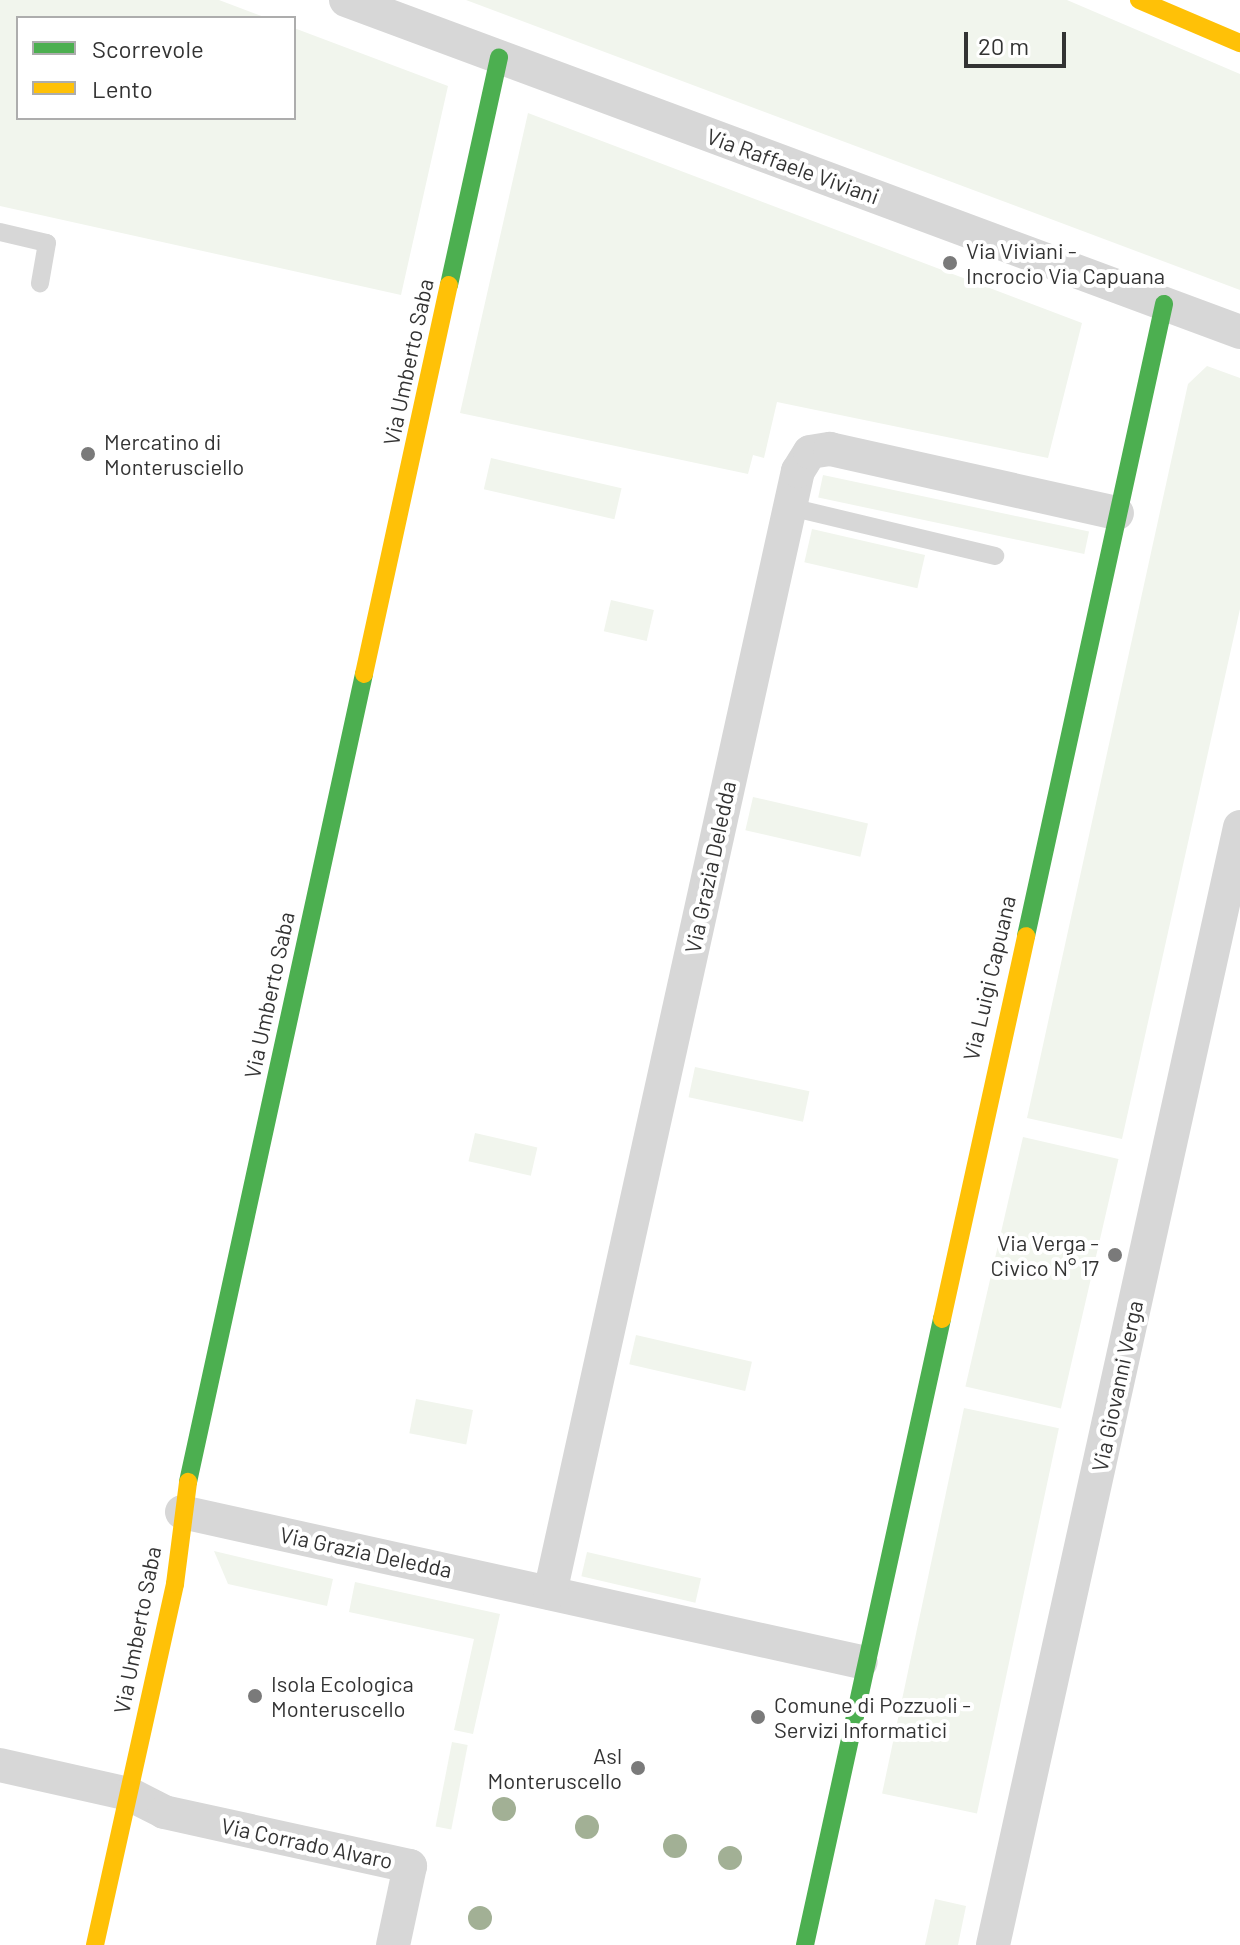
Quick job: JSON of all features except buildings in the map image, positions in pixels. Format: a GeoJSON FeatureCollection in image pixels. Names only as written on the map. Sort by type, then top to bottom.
{"type":"FeatureCollection","features":[{"type":"Feature","properties":{"kind":"main road"},"geometry":{"type":"LineString","coordinates":[[1139,0],[1240,43]]}},
{"type":"Feature","properties":{"kind":"main road","name":"Via Umberto Saba"},"geometry":{"type":"LineString","coordinates":[[95,1945],[175,1584],[182,1512],[499,57]]}},
{"type":"Feature","properties":{"kind":"main road","name":"Via Luigi Capuana"},"geometry":{"type":"LineString","coordinates":[[805,1945],[861,1662],[1164,304]]}},
{"type":"Feature","properties":{"kind":"street","name":"Via Raffaele Viviani"},"geometry":{"type":"LineString","coordinates":[[346,0],[1240,332]]}},
{"type":"Feature","properties":{"kind":"street","name":"Via Grazia Deledda"},"geometry":{"type":"LineString","coordinates":[[550,1593],[798,471],[820,448],[1117,513]]}},
{"type":"Feature","properties":{"kind":"street","name":"Via Giovanni Verga"},"geometry":{"type":"LineString","coordinates":[[993,1945],[1240,827]]}},
{"type":"Feature","properties":{"kind":"street","name":"Via Grazia Deledda"},"geometry":{"type":"LineString","coordinates":[[182,1512],[861,1662]]}},
{"type":"Feature","properties":{"kind":"street"},"geometry":{"type":"LineString","coordinates":[[0,1765],[129,1794]]}},
{"type":"Feature","properties":{"kind":"street","name":"Via Corrado Alvaro"},"geometry":{"type":"LineString","coordinates":[[129,1794],[164,1812],[410,1866],[393,1945]]}},
{"type":"Feature","properties":{"kind":"lane"},"geometry":{"type":"LineString","coordinates":[[0,232],[47,243],[40,283]]}},
{"type":"Feature","properties":{"kind":"lane"},"geometry":{"type":"LineString","coordinates":[[790,507],[995,556]]}},
{"type":"Feature","properties":{"kind":"shaded area"},"geometry":{"type":"Polygon","coordinates":[[[0,0],[219,0],[262,16],[16,16],[16,120],[296,120],[296,29],[448,86],[401,295],[0,206],[0,0]]]}},
{"type":"Feature","properties":{"kind":"shaded area"},"geometry":{"type":"Polygon","coordinates":[[[466,0],[1067,0],[1240,74],[1240,290],[466,0]]]}},
{"type":"Feature","properties":{"kind":"shaded area"},"geometry":{"type":"Polygon","coordinates":[[[528,113],[1082,323],[1048,458],[777,402],[764,458],[753,455],[748,474],[460,413],[528,113]]]}},
{"type":"Feature","properties":{"kind":"shaded area"},"geometry":{"type":"Polygon","coordinates":[[[1207,366],[1240,378],[1240,609],[1122,1139],[1027,1118],[1188,384],[1207,366]]]}},
{"type":"Feature","properties":{"kind":"shaded area"},"geometry":{"type":"Polygon","coordinates":[[[491,458],[622,488],[614,519],[484,489],[491,458]]]}},
{"type":"Feature","properties":{"kind":"shaded area"},"geometry":{"type":"Polygon","coordinates":[[[823,475],[1089,532],[1084,554],[818,497],[823,475]]]}},
{"type":"Feature","properties":{"kind":"shaded area"},"geometry":{"type":"Polygon","coordinates":[[[812,529],[925,555],[917,588],[804,562],[812,529]]]}},
{"type":"Feature","properties":{"kind":"shaded area"},"geometry":{"type":"Polygon","coordinates":[[[611,600],[654,610],[647,641],[604,631],[611,600]]]}},
{"type":"Feature","properties":{"kind":"shaded area"},"geometry":{"type":"Polygon","coordinates":[[[753,797],[868,824],[860,857],[745,830],[753,797]]]}},
{"type":"Feature","properties":{"kind":"shaded area"},"geometry":{"type":"Polygon","coordinates":[[[695,1067],[809,1091],[803,1122],[689,1097],[695,1067]]]}},
{"type":"Feature","properties":{"kind":"shaded area"},"geometry":{"type":"Polygon","coordinates":[[[475,1133],[537,1147],[531,1176],[468,1161],[475,1133]]]}},
{"type":"Feature","properties":{"kind":"shaded area"},"geometry":{"type":"Polygon","coordinates":[[[1023,1137],[1118,1159],[1061,1408],[965,1386],[1023,1137]]]}},
{"type":"Feature","properties":{"kind":"shaded area"},"geometry":{"type":"Polygon","coordinates":[[[636,1335],[752,1362],[745,1391],[629,1364],[636,1335]]]}},
{"type":"Feature","properties":{"kind":"shaded area"},"geometry":{"type":"Polygon","coordinates":[[[416,1399],[473,1410],[466,1444],[409,1433],[416,1399]]]}},
{"type":"Feature","properties":{"kind":"shaded area"},"geometry":{"type":"Polygon","coordinates":[[[964,1408],[1059,1428],[977,1814],[882,1793],[964,1408]]]}},
{"type":"Feature","properties":{"kind":"shaded area"},"geometry":{"type":"Polygon","coordinates":[[[214,1551],[333,1579],[327,1606],[228,1584],[214,1551]]]}},
{"type":"Feature","properties":{"kind":"shaded area"},"geometry":{"type":"Polygon","coordinates":[[[587,1552],[701,1578],[695,1603],[581,1576],[587,1552]]]}},
{"type":"Feature","properties":{"kind":"shaded area"},"geometry":{"type":"Polygon","coordinates":[[[355,1582],[500,1614],[473,1734],[454,1730],[474,1639],[349,1612],[355,1582]]]}},
{"type":"Feature","properties":{"kind":"shaded area"},"geometry":{"type":"Polygon","coordinates":[[[452,1742],[468,1745],[451,1829],[436,1826],[452,1742]]]}},
{"type":"Feature","properties":{"kind":"shaded area"},"geometry":{"type":"Polygon","coordinates":[[[935,1899],[966,1906],[958,1945],[925,1945],[935,1899]]]}},
{"type":"Feature","properties":{"kind":"traffic: fast"},"geometry":{"type":"LineString","coordinates":[[449,285],[499,57]]}},
{"type":"Feature","properties":{"kind":"traffic: fast"},"geometry":{"type":"LineString","coordinates":[[1026,936],[1164,304]]}},
{"type":"Feature","properties":{"kind":"traffic: fast"},"geometry":{"type":"LineString","coordinates":[[188,1482],[364,674]]}},
{"type":"Feature","properties":{"kind":"traffic: fast"},"geometry":{"type":"LineString","coordinates":[[805,1945],[942,1319]]}},
{"type":"Feature","properties":{"kind":"traffic: slow"},"geometry":{"type":"LineString","coordinates":[[1139,0],[1240,43]]}},
{"type":"Feature","properties":{"kind":"traffic: slow"},"geometry":{"type":"LineString","coordinates":[[364,674],[449,285]]}},
{"type":"Feature","properties":{"kind":"traffic: slow"},"geometry":{"type":"LineString","coordinates":[[942,1319],[1026,936]]}},
{"type":"Feature","properties":{"kind":"traffic: slow"},"geometry":{"type":"LineString","coordinates":[[95,1945],[175,1584],[188,1482]]}},
{"type":"Feature","properties":{"kind":"place","name":"Via Viviani - Incrocio Via Capuana"},"geometry":{"type":"Point","coordinates":[950,263]}},
{"type":"Feature","properties":{"kind":"place","name":"Mercatino di Monterusciello"},"geometry":{"type":"Point","coordinates":[88,454]}},
{"type":"Feature","properties":{"kind":"place","name":"Via Verga - Civico N° 17"},"geometry":{"type":"Point","coordinates":[1115,1255]}},
{"type":"Feature","properties":{"kind":"place","name":"Isola Ecologica Monteruscello"},"geometry":{"type":"Point","coordinates":[255,1696]}},
{"type":"Feature","properties":{"kind":"place","name":"Comune di Pozzuoli - Servizi Informatici"},"geometry":{"type":"Point","coordinates":[758,1717]}},
{"type":"Feature","properties":{"kind":"place","name":"Asl Monteruscello"},"geometry":{"type":"Point","coordinates":[638,1768]}}]}
